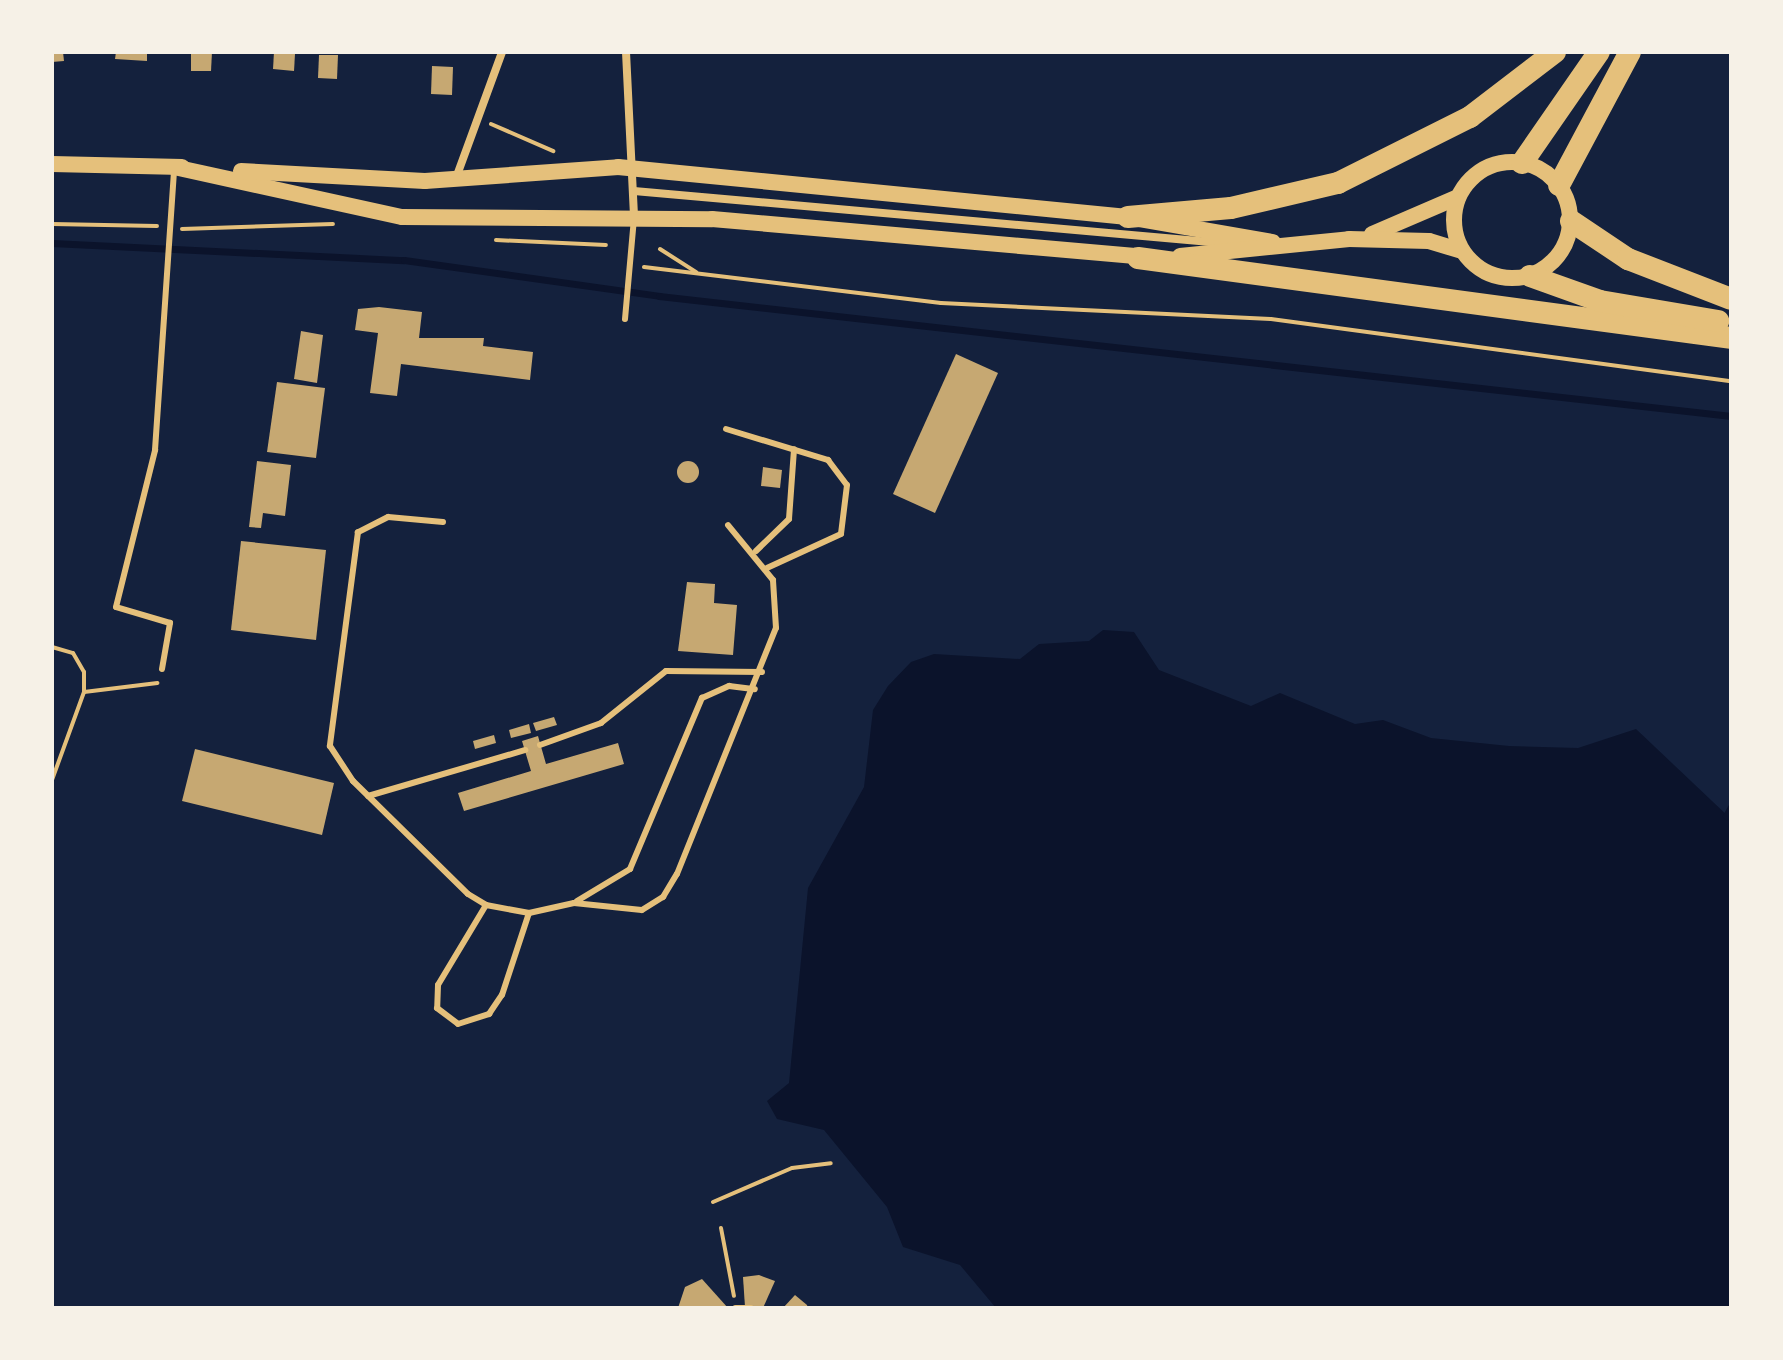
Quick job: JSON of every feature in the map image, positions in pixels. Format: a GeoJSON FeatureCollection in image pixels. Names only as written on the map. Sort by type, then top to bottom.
{"type":"FeatureCollection","features":[{"type":"Feature","properties":{"kind":"highway"},"geometry":{"type":"LineString","coordinates":[[1128,217],[1231,208],[1338,183],[1470,117],[1555,52]]}},
{"type":"Feature","properties":{"kind":"highway"},"geometry":{"type":"LineString","coordinates":[[1522,163],[1599,52]]}},
{"type":"Feature","properties":{"kind":"highway"},"geometry":{"type":"LineString","coordinates":[[1559,185],[1630,52]]}},
{"type":"Feature","properties":{"kind":"highway"},"geometry":{"type":"LineString","coordinates":[[1571,221],[1628,259],[1731,299]]}},
{"type":"Feature","properties":{"kind":"highway"},"geometry":{"type":"LineString","coordinates":[[1138,258],[1731,338]]}},
{"type":"Feature","properties":{"kind":"highway"},"geometry":{"type":"LineString","coordinates":[[1530,276],[1600,301],[1731,324]]}},
{"type":"Feature","properties":{"kind":"main road"},"geometry":{"type":"LineString","coordinates":[[174,167],[402,217],[634,216],[1138,258],[1349,239],[1429,241],[1462,251],[1491,275],[1530,276],[1559,255],[1571,221],[1559,185],[1522,163],[1484,169],[1458,197],[1418,219],[1349,239]]}},
{"type":"Feature","properties":{"kind":"main road"},"geometry":{"type":"LineString","coordinates":[[52,164],[456,179],[635,169],[1128,217],[1286,244]]}},
{"type":"Feature","properties":{"kind":"main road"},"geometry":{"type":"LineString","coordinates":[[1458,197],[1454,225],[1462,251]]}},
{"type":"Feature","properties":{"kind":"street"},"geometry":{"type":"LineString","coordinates":[[456,179],[475,117],[502,52]]}},
{"type":"Feature","properties":{"kind":"street"},"geometry":{"type":"LineString","coordinates":[[626,52],[635,169],[634,216]]}},
{"type":"Feature","properties":{"kind":"street"},"geometry":{"type":"LineString","coordinates":[[634,191],[1164,241],[1286,244]]}},
{"type":"Feature","properties":{"kind":"street"},"geometry":{"type":"LineString","coordinates":[[735,1308],[750,1308]]}},
{"type":"Feature","properties":{"kind":"lane"},"geometry":{"type":"LineString","coordinates":[[162,669],[170,623],[116,607],[155,450],[174,167]]}},
{"type":"Feature","properties":{"kind":"lane"},"geometry":{"type":"LineString","coordinates":[[625,319],[634,216]]}},
{"type":"Feature","properties":{"kind":"lane"},"geometry":{"type":"LineString","coordinates":[[726,429],[794,449],[841,470],[847,485],[841,534],[767,568]]}},
{"type":"Feature","properties":{"kind":"lane"},"geometry":{"type":"LineString","coordinates":[[756,551],[789,519],[794,449]]}},
{"type":"Feature","properties":{"kind":"lane"},"geometry":{"type":"LineString","coordinates":[[443,522],[388,517],[364,527],[350,548],[327,727],[337,764],[486,905],[529,913],[574,903],[621,879],[640,851],[698,705],[718,688],[755,689]]}},
{"type":"Feature","properties":{"kind":"lane"},"geometry":{"type":"LineString","coordinates":[[574,903],[626,911],[663,897],[762,672],[778,609],[767,568],[756,551],[728,525]]}},
{"type":"Feature","properties":{"kind":"lane"},"geometry":{"type":"LineString","coordinates":[[540,745],[601,723],[666,671],[762,672]]}},
{"type":"Feature","properties":{"kind":"lane"},"geometry":{"type":"LineString","coordinates":[[368,796],[525,750]]}},
{"type":"Feature","properties":{"kind":"lane"},"geometry":{"type":"LineString","coordinates":[[486,905],[438,985],[437,1008],[458,1024],[489,1014],[502,995],[529,913]]}},
{"type":"Feature","properties":{"kind":"path"},"geometry":{"type":"LineString","coordinates":[[475,117],[560,154]]}},
{"type":"Feature","properties":{"kind":"path"},"geometry":{"type":"LineString","coordinates":[[52,224],[171,228],[339,224]]}},
{"type":"Feature","properties":{"kind":"path"},"geometry":{"type":"LineString","coordinates":[[486,239],[606,245]]}},
{"type":"Feature","properties":{"kind":"path"},"geometry":{"type":"LineString","coordinates":[[660,249],[698,274]]}},
{"type":"Feature","properties":{"kind":"path"},"geometry":{"type":"LineString","coordinates":[[630,265],[941,303],[1271,319],[1731,381]]}},
{"type":"Feature","properties":{"kind":"path"},"geometry":{"type":"LineString","coordinates":[[52,647],[82,663],[84,692],[52,780]]}},
{"type":"Feature","properties":{"kind":"path"},"geometry":{"type":"LineString","coordinates":[[84,692],[158,683]]}},
{"type":"Feature","properties":{"kind":"path"},"geometry":{"type":"LineString","coordinates":[[713,1202],[792,1168],[831,1163]]}},
{"type":"Feature","properties":{"kind":"path"},"geometry":{"type":"LineString","coordinates":[[721,1228],[735,1308]]}},
{"type":"Feature","properties":{"kind":"water"},"geometry":{"type":"Polygon","coordinates":[[[1103,630],[1134,632],[1159,670],[1251,706],[1280,693],[1355,724],[1383,720],[1431,738],[1509,746],[1578,748],[1636,729],[1731,819],[1731,1308],[996,1308],[960,1265],[903,1247],[887,1207],[824,1130],[777,1119],[767,1101],[789,1083],[808,888],[864,787],[873,710],[888,686],[911,662],[934,654],[1020,659],[1039,644],[1089,641],[1103,630]]]}},
{"type":"Feature","properties":{"kind":"building"},"geometry":{"type":"Polygon","coordinates":[[[52,52],[63,52],[64,61],[52,62],[52,52]]]}},
{"type":"Feature","properties":{"kind":"building"},"geometry":{"type":"Polygon","coordinates":[[[116,52],[147,52],[147,61],[115,59],[116,52]]]}},
{"type":"Feature","properties":{"kind":"building"},"geometry":{"type":"Polygon","coordinates":[[[191,52],[212,52],[211,71],[191,71],[191,52]]]}},
{"type":"Feature","properties":{"kind":"building"},"geometry":{"type":"Polygon","coordinates":[[[274,52],[295,54],[294,71],[273,69],[274,52]]]}},
{"type":"Feature","properties":{"kind":"building"},"geometry":{"type":"Polygon","coordinates":[[[319,55],[338,55],[337,79],[318,78],[319,55]]]}},
{"type":"Feature","properties":{"kind":"building"},"geometry":{"type":"Polygon","coordinates":[[[432,66],[453,67],[452,95],[431,94],[432,66]]]}},
{"type":"Feature","properties":{"kind":"building"},"geometry":{"type":"Polygon","coordinates":[[[379,307],[422,312],[419,338],[484,338],[483,346],[533,352],[530,380],[401,364],[397,396],[370,393],[378,333],[355,330],[358,309],[379,307]]]}},
{"type":"Feature","properties":{"kind":"building"},"geometry":{"type":"Polygon","coordinates":[[[301,331],[323,335],[317,383],[294,379],[301,331]]]}},
{"type":"Feature","properties":{"kind":"building"},"geometry":{"type":"Polygon","coordinates":[[[956,354],[998,373],[935,513],[893,494],[956,354]]]}},
{"type":"Feature","properties":{"kind":"building"},"geometry":{"type":"Polygon","coordinates":[[[277,382],[325,388],[316,458],[267,452],[277,382]]]}},
{"type":"Feature","properties":{"kind":"building"},"geometry":{"type":"Polygon","coordinates":[[[257,461],[291,465],[285,516],[263,513],[261,528],[249,527],[257,461]]]}},
{"type":"Feature","properties":{"kind":"building"},"geometry":{"type":"Polygon","coordinates":[[[688,461],[696,464],[699,472],[696,480],[688,483],[680,480],[677,472],[680,464],[688,461]]]}},
{"type":"Feature","properties":{"kind":"building"},"geometry":{"type":"Polygon","coordinates":[[[763,467],[782,470],[780,488],[761,486],[763,467]]]}},
{"type":"Feature","properties":{"kind":"building"},"geometry":{"type":"Polygon","coordinates":[[[241,541],[326,550],[316,640],[231,630],[241,541]]]}},
{"type":"Feature","properties":{"kind":"building"},"geometry":{"type":"Polygon","coordinates":[[[687,582],[715,584],[714,603],[737,605],[733,655],[678,651],[687,582]]]}},
{"type":"Feature","properties":{"kind":"building"},"geometry":{"type":"Polygon","coordinates":[[[554,717],[557,725],[536,731],[533,723],[554,717]]]}},
{"type":"Feature","properties":{"kind":"building"},"geometry":{"type":"Polygon","coordinates":[[[529,724],[531,733],[511,738],[509,730],[529,724]]]}},
{"type":"Feature","properties":{"kind":"building"},"geometry":{"type":"Polygon","coordinates":[[[494,735],[496,743],[475,749],[473,741],[494,735]]]}},
{"type":"Feature","properties":{"kind":"building"},"geometry":{"type":"Polygon","coordinates":[[[538,736],[546,764],[618,743],[624,764],[464,811],[458,793],[531,771],[522,741],[538,736]]]}},
{"type":"Feature","properties":{"kind":"building"},"geometry":{"type":"Polygon","coordinates":[[[195,749],[334,783],[322,835],[182,801],[195,749]]]}},
{"type":"Feature","properties":{"kind":"building"},"geometry":{"type":"Polygon","coordinates":[[[759,1275],[775,1281],[763,1308],[745,1307],[743,1277],[759,1275]]]}},
{"type":"Feature","properties":{"kind":"building"},"geometry":{"type":"Polygon","coordinates":[[[702,1279],[728,1308],[678,1308],[685,1287],[702,1279]]]}},
{"type":"Feature","properties":{"kind":"building"},"geometry":{"type":"Polygon","coordinates":[[[795,1295],[807,1305],[808,1308],[783,1308],[795,1295]]]}},
{"type":"Feature","properties":{"kind":"waterway"},"geometry":{"type":"LineString","coordinates":[[52,243],[404,260],[659,296],[1731,416]]}},
{"type":"Feature","properties":{"kind":"waterway"},"geometry":{"type":"LineString","coordinates":[[1726,816],[1731,807]]}}]}
